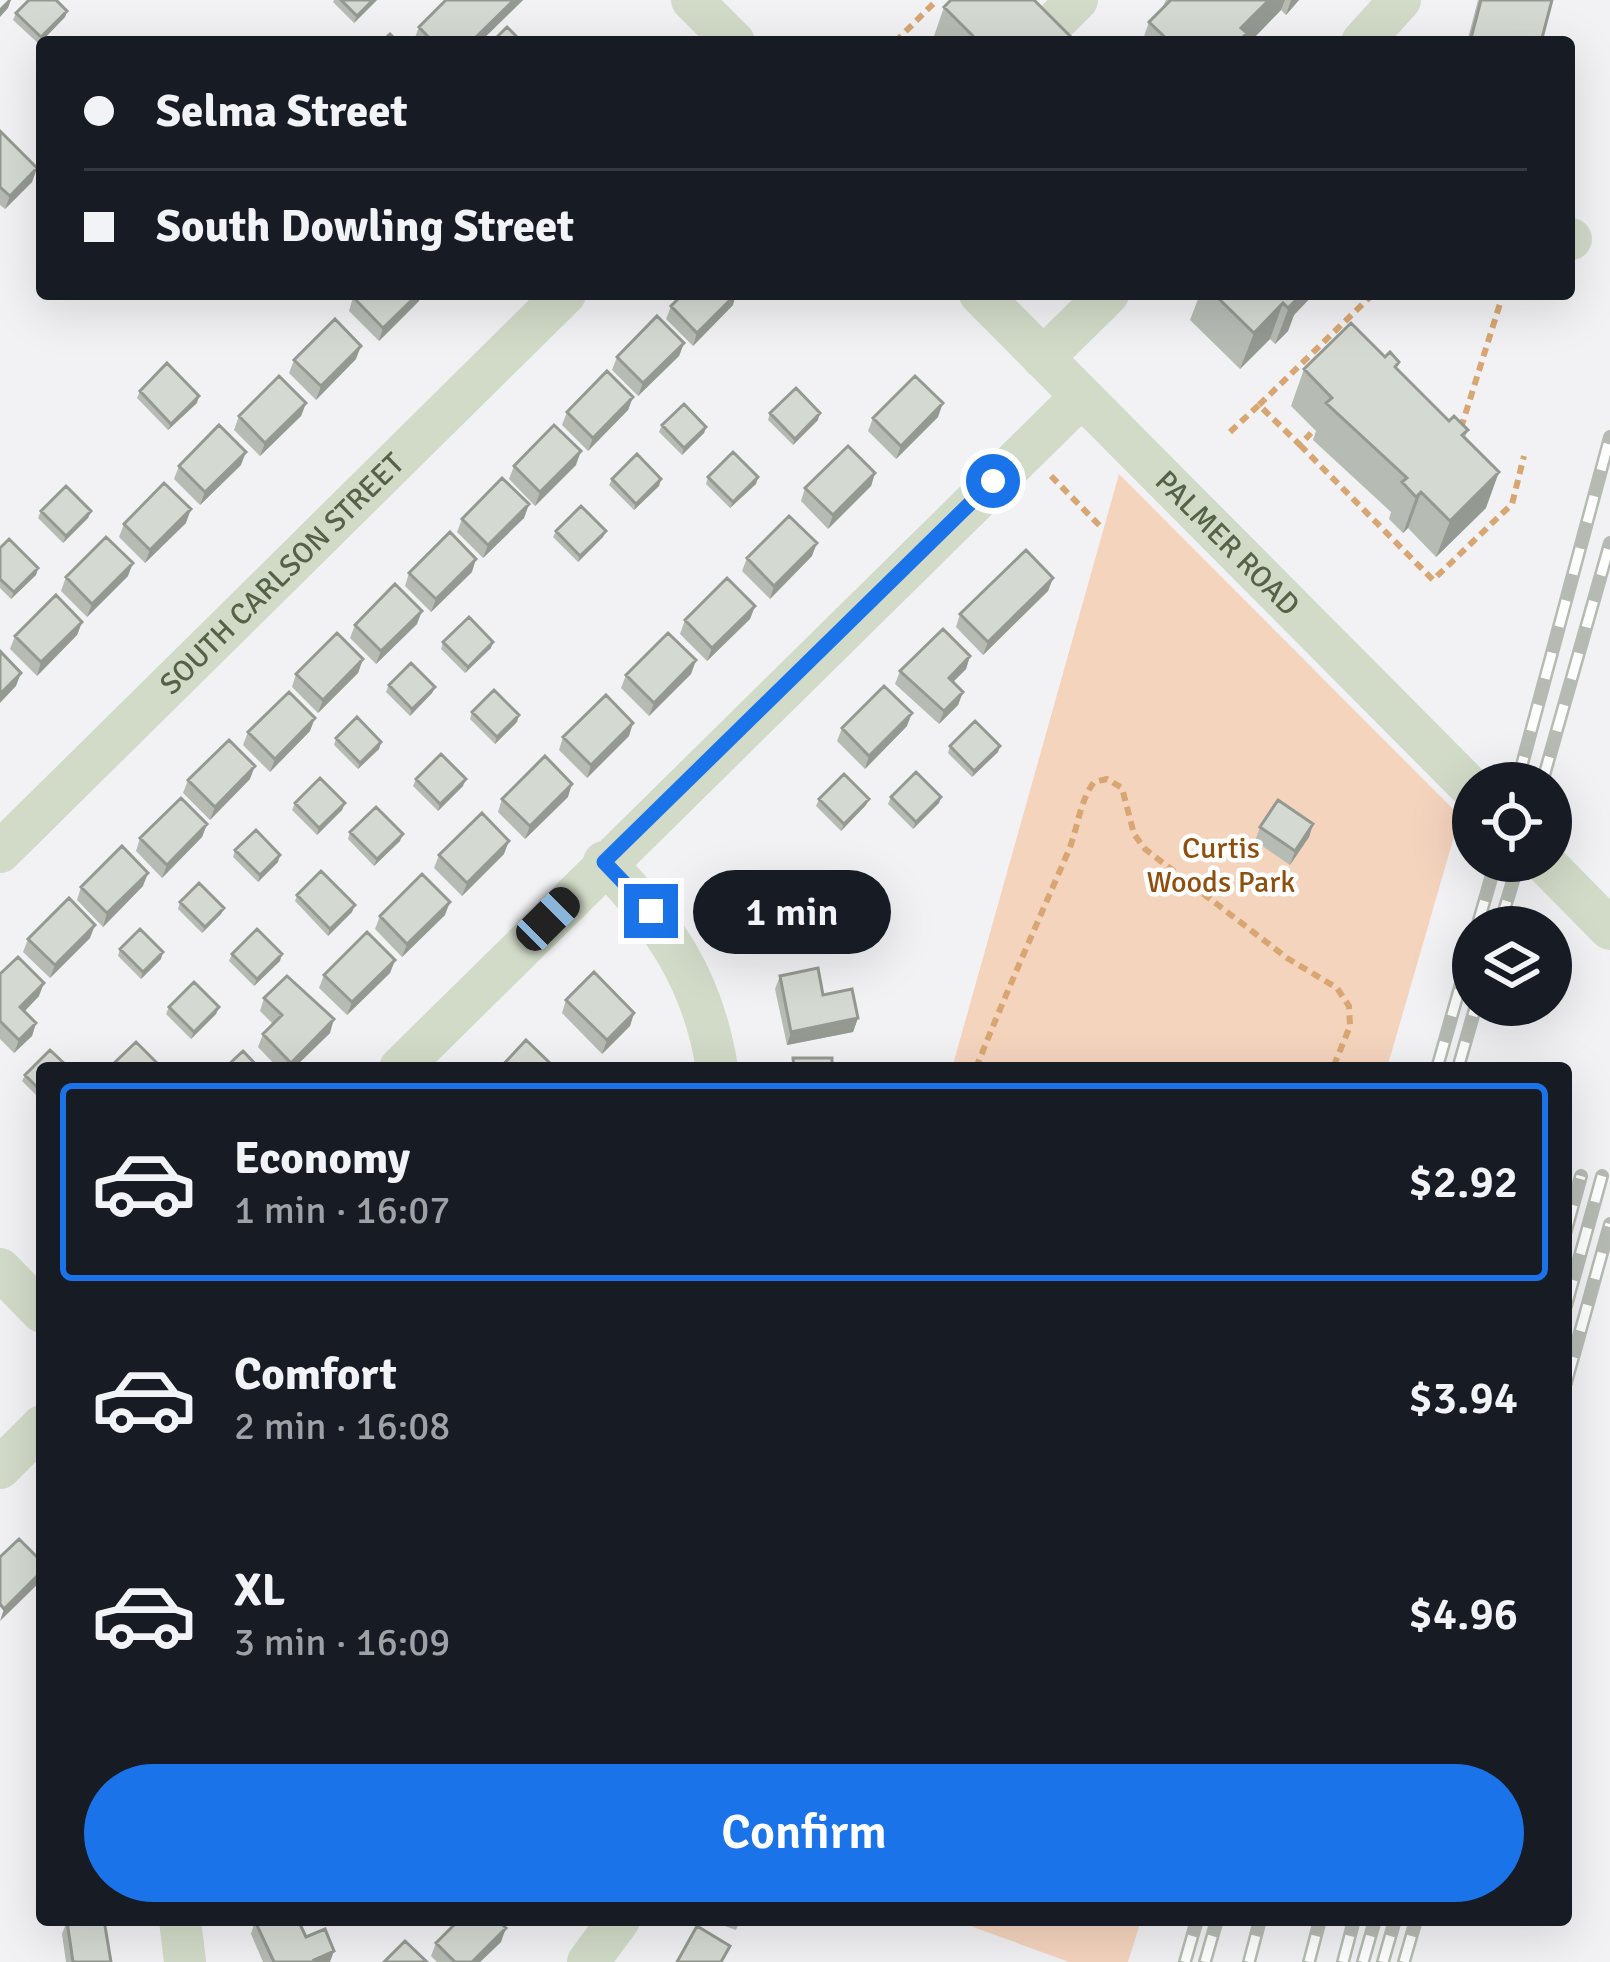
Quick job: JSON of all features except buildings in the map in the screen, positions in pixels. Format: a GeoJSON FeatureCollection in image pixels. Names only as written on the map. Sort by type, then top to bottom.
{"type":"FeatureCollection","features":[{"type":"Feature","properties":{"kind":"street"},"geometry":{"type":"LineString","coordinates":[[692,0],[728,36]]}},
{"type":"Feature","properties":{"kind":"street"},"geometry":{"type":"LineString","coordinates":[[1367,36],[1400,0]]}},
{"type":"Feature","properties":{"kind":"street","name":"SOUTH CARLSON STREET"},"geometry":{"type":"LineString","coordinates":[[0,852],[559,300]]}},
{"type":"Feature","properties":{"kind":"street","name":"PALMER ROAD"},"geometry":{"type":"LineString","coordinates":[[986,300],[1452,769]]}},
{"type":"Feature","properties":{"kind":"street"},"geometry":{"type":"LineString","coordinates":[[1042,358],[1102,300]]}},
{"type":"Feature","properties":{"kind":"street"},"geometry":{"type":"LineString","coordinates":[[406,1062],[1081,397]]}},
{"type":"Feature","properties":{"kind":"street"},"geometry":{"type":"LineString","coordinates":[[604,862],[651,911],[686,962],[710,1020],[716,1062]]}},
{"type":"Feature","properties":{"kind":"street"},"geometry":{"type":"LineString","coordinates":[[1564,882],[1610,929]]}},
{"type":"Feature","properties":{"kind":"street"},"geometry":{"type":"LineString","coordinates":[[0,1269],[36,1306]]}},
{"type":"Feature","properties":{"kind":"street"},"geometry":{"type":"LineString","coordinates":[[0,1468],[36,1432]]}},
{"type":"Feature","properties":{"kind":"street"},"geometry":{"type":"LineString","coordinates":[[181,1926],[185,1962]]}},
{"type":"Feature","properties":{"kind":"street"},"geometry":{"type":"LineString","coordinates":[[589,1962],[615,1926]]}},
{"type":"Feature","properties":{"kind":"path"},"geometry":{"type":"LineString","coordinates":[[905,36],[937,0]]}},
{"type":"Feature","properties":{"kind":"path"},"geometry":{"type":"LineString","coordinates":[[1230,431],[1367,300]]}},
{"type":"Feature","properties":{"kind":"path"},"geometry":{"type":"LineString","coordinates":[[1455,442],[1501,300]]}},
{"type":"Feature","properties":{"kind":"path"},"geometry":{"type":"LineString","coordinates":[[1259,405],[1433,580],[1512,504],[1525,456]]}},
{"type":"Feature","properties":{"kind":"path"},"geometry":{"type":"LineString","coordinates":[[1300,445],[1311,433]]}},
{"type":"Feature","properties":{"kind":"path"},"geometry":{"type":"LineString","coordinates":[[1026,449],[1103,529]]}},
{"type":"Feature","properties":{"kind":"path"},"geometry":{"type":"LineString","coordinates":[[978,1062],[1033,922],[1079,824],[1085,793],[1094,782],[1107,778],[1122,788],[1134,834],[1145,849],[1287,958],[1337,988],[1349,1006],[1350,1026],[1335,1062]]}},
{"type":"Feature","properties":{"kind":"green space","name":"Curtis Woods Park"},"geometry":{"type":"Polygon","coordinates":[[[1119,474],[1452,808],[1452,844],[1389,1062],[954,1062],[1119,474]]]}},
{"type":"Feature","properties":{"kind":"green space"},"geometry":{"type":"Polygon","coordinates":[[[970,1926],[1139,1926],[1128,1962],[1069,1962],[970,1926]]]}},
{"type":"Feature","properties":{"kind":"railway"},"geometry":{"type":"LineString","coordinates":[[1523,762],[1610,437]]}},
{"type":"Feature","properties":{"kind":"railway"},"geometry":{"type":"LineString","coordinates":[[1548,762],[1610,543]]}},
{"type":"Feature","properties":{"kind":"railway"},"geometry":{"type":"LineString","coordinates":[[1483,906],[1490,882]]}},
{"type":"Feature","properties":{"kind":"railway"},"geometry":{"type":"LineString","coordinates":[[1505,906],[1513,882]]}},
{"type":"Feature","properties":{"kind":"railway"},"geometry":{"type":"LineString","coordinates":[[1439,1062],[1452,1015]]}},
{"type":"Feature","properties":{"kind":"railway"},"geometry":{"type":"LineString","coordinates":[[1460,1062],[1470,1026]]}},
{"type":"Feature","properties":{"kind":"railway"},"geometry":{"type":"LineString","coordinates":[[1572,1209],[1581,1176]]}},
{"type":"Feature","properties":{"kind":"railway"},"geometry":{"type":"LineString","coordinates":[[1572,1284],[1602,1176]]}},
{"type":"Feature","properties":{"kind":"railway"},"geometry":{"type":"LineString","coordinates":[[1572,1361],[1610,1224]]}},
{"type":"Feature","properties":{"kind":"railway"},"geometry":{"type":"LineString","coordinates":[[1185,1962],[1195,1926]]}},
{"type":"Feature","properties":{"kind":"railway"},"geometry":{"type":"LineString","coordinates":[[1205,1962],[1215,1926]]}},
{"type":"Feature","properties":{"kind":"railway"},"geometry":{"type":"LineString","coordinates":[[1249,1962],[1258,1926]]}},
{"type":"Feature","properties":{"kind":"railway"},"geometry":{"type":"LineString","coordinates":[[1309,1962],[1318,1926]]}},
{"type":"Feature","properties":{"kind":"railway"},"geometry":{"type":"LineString","coordinates":[[1343,1962],[1352,1926]]}},
{"type":"Feature","properties":{"kind":"railway"},"geometry":{"type":"LineString","coordinates":[[1363,1962],[1373,1926]]}},
{"type":"Feature","properties":{"kind":"railway"},"geometry":{"type":"LineString","coordinates":[[1383,1962],[1393,1926]]}},
{"type":"Feature","properties":{"kind":"railway"},"geometry":{"type":"LineString","coordinates":[[1404,1962],[1414,1926]]}},
{"type":"Feature","properties":{"kind":"route"},"geometry":{"type":"LineString","coordinates":[[651,911],[604,862],[993,481]]}}]}
